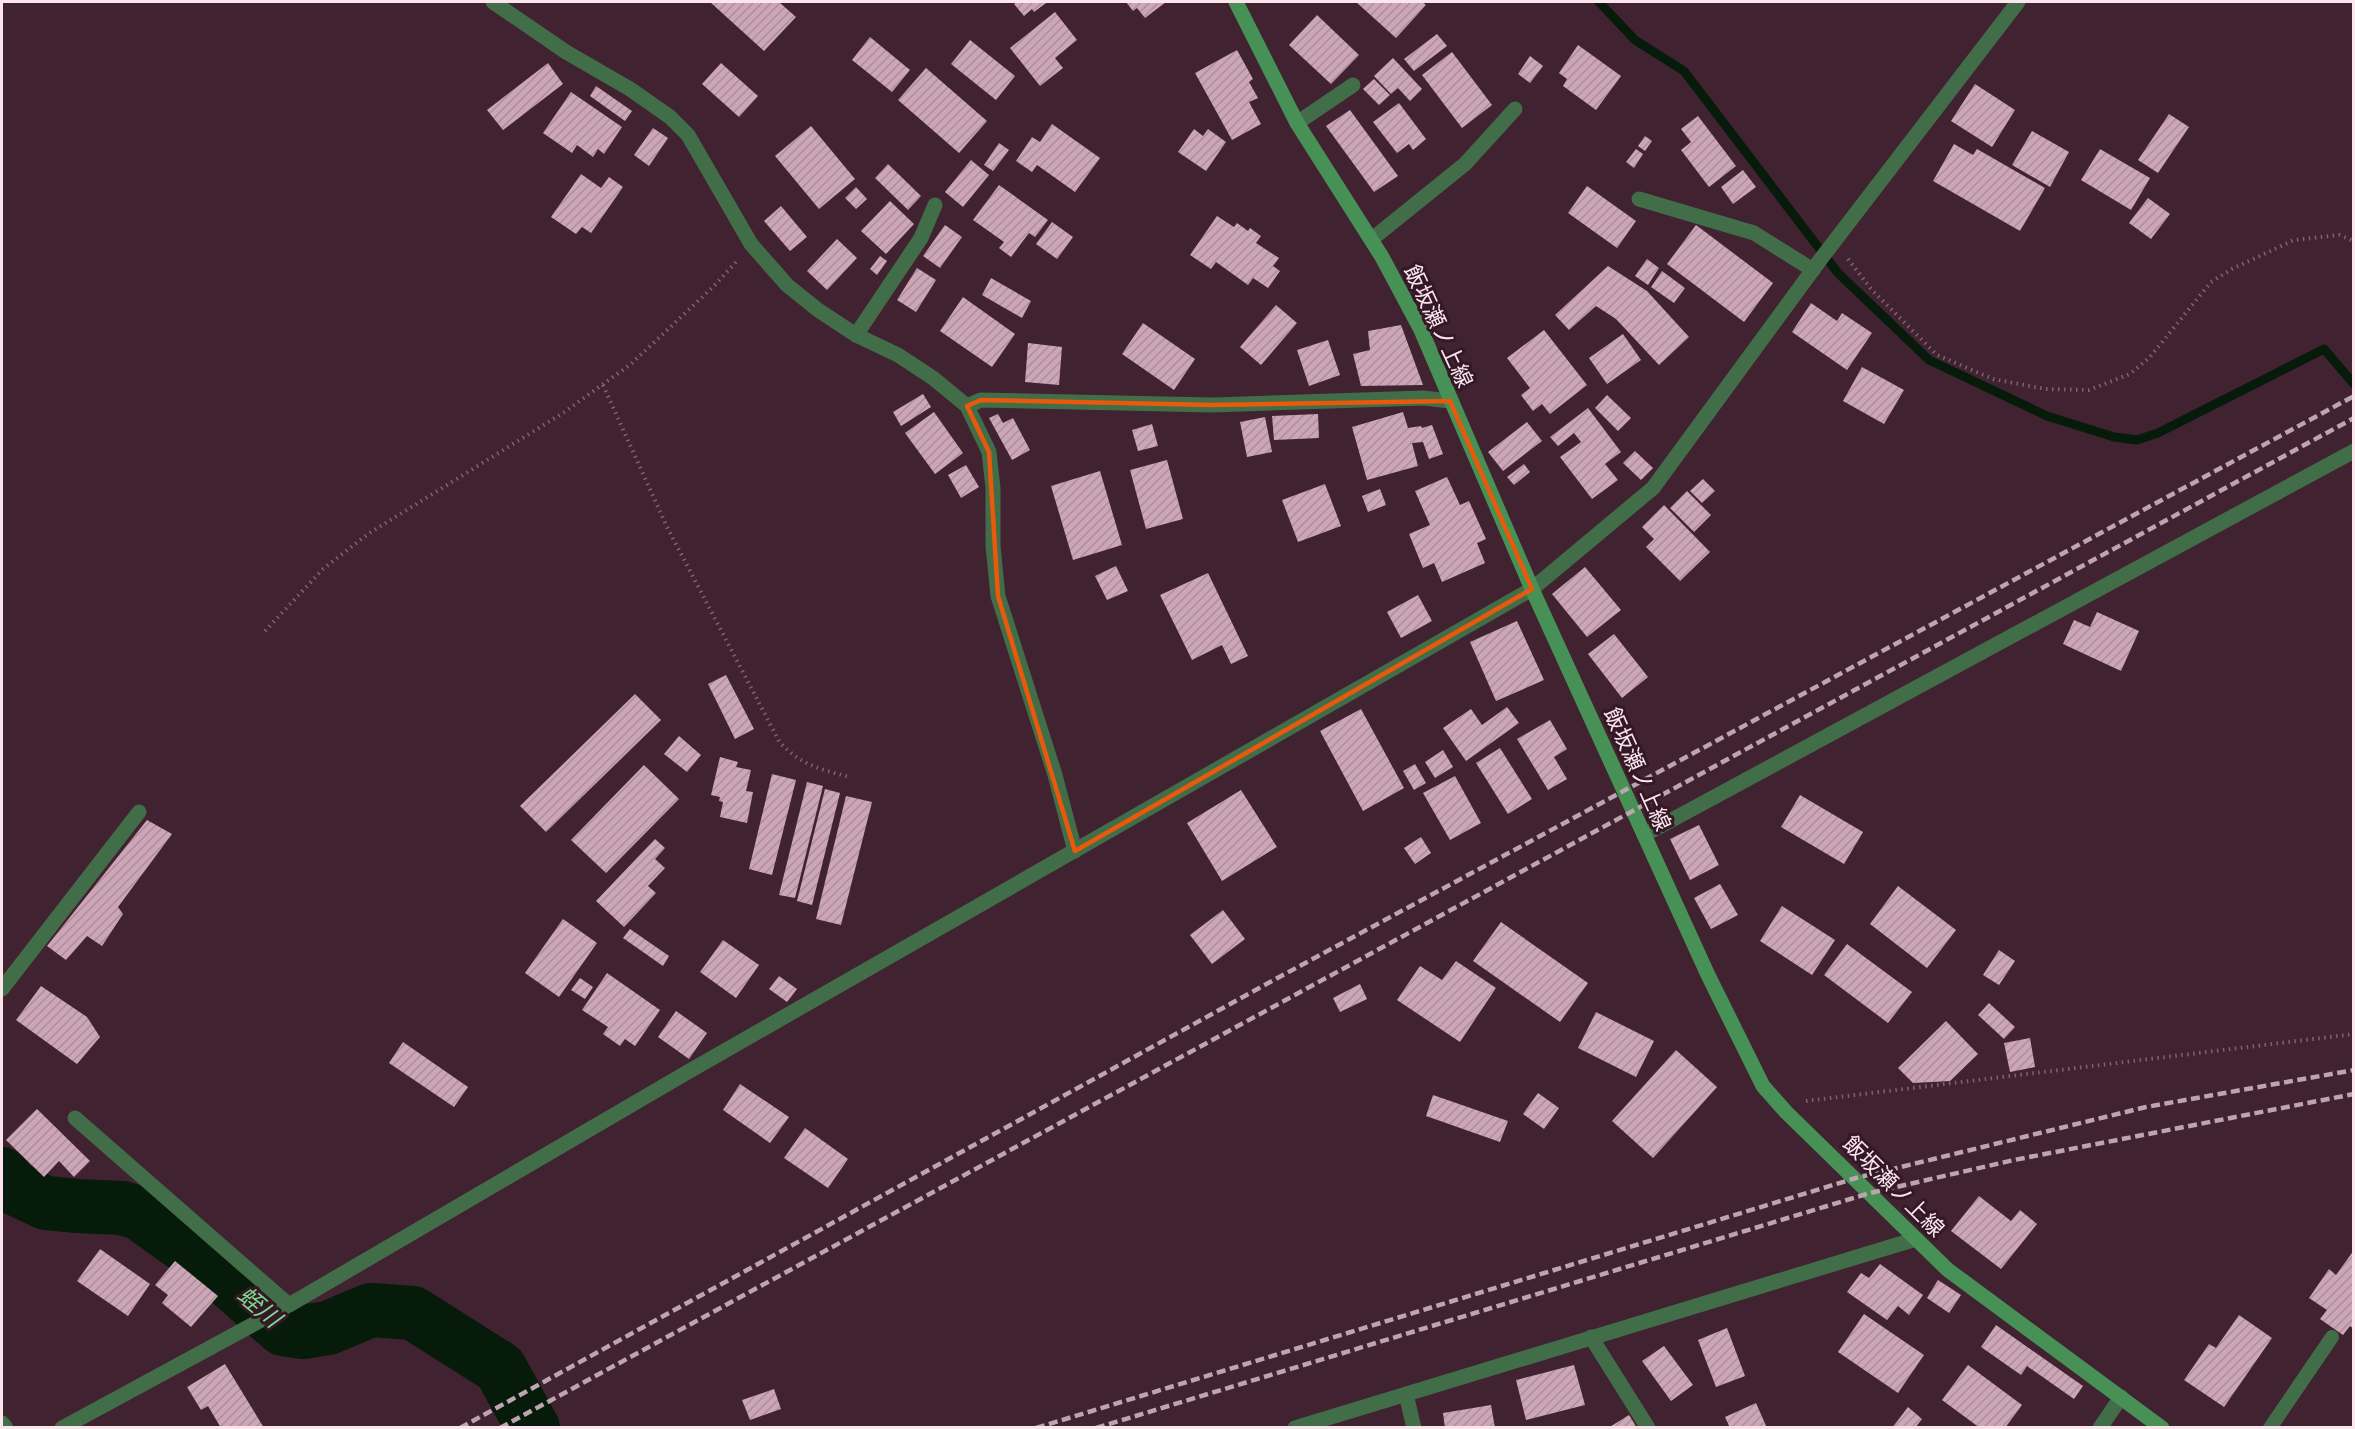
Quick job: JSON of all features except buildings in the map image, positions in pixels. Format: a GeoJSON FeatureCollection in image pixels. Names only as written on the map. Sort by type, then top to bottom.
{"type":"FeatureCollection","features":[{"type":"Feature","properties":{"kind":"main road","name":"飯坂瀬ノ上線"},"geometry":{"type":"LineString","coordinates":[[1236,2],[1297,123],[1372,239],[1421,330],[1532,589],[1644,835],[1763,1086],[1786,1112],[1948,1270],[2162,1428]]}},
{"type":"Feature","properties":{"kind":"street"},"geometry":{"type":"LineString","coordinates":[[493,2],[566,52],[630,89],[670,117],[688,135],[751,244],[787,285],[818,310],[856,335],[898,355],[933,378],[967,406],[989,452],[993,489],[993,546],[998,596],[1055,775],[1075,851]]}},
{"type":"Feature","properties":{"kind":"street"},"geometry":{"type":"LineString","coordinates":[[62,1428],[284,1308],[676,1079],[1532,589],[1653,488],[1813,270],[2018,2]]}},
{"type":"Feature","properties":{"kind":"street"},"geometry":{"type":"LineString","coordinates":[[1297,123],[1353,85]]}},
{"type":"Feature","properties":{"kind":"street"},"geometry":{"type":"LineString","coordinates":[[1372,239],[1465,164],[1515,110]]}},
{"type":"Feature","properties":{"kind":"street"},"geometry":{"type":"LineString","coordinates":[[1639,199],[1754,233],[1813,270]]}},
{"type":"Feature","properties":{"kind":"street"},"geometry":{"type":"LineString","coordinates":[[856,335],[921,238],[935,205]]}},
{"type":"Feature","properties":{"kind":"street"},"geometry":{"type":"LineString","coordinates":[[967,406],[981,400],[1213,405],[1423,398],[1450,401]]}},
{"type":"Feature","properties":{"kind":"street"},"geometry":{"type":"LineString","coordinates":[[1644,835],[2354,451]]}},
{"type":"Feature","properties":{"kind":"street"},"geometry":{"type":"LineString","coordinates":[[2,990],[139,812]]}},
{"type":"Feature","properties":{"kind":"street"},"geometry":{"type":"LineString","coordinates":[[75,1118],[284,1308]]}},
{"type":"Feature","properties":{"kind":"street"},"geometry":{"type":"LineString","coordinates":[[1295,1428],[1916,1239]]}},
{"type":"Feature","properties":{"kind":"street"},"geometry":{"type":"LineString","coordinates":[[1591,1337],[1648,1428]]}},
{"type":"Feature","properties":{"kind":"street"},"geometry":{"type":"LineString","coordinates":[[1406,1394],[1414,1428]]}},
{"type":"Feature","properties":{"kind":"street"},"geometry":{"type":"LineString","coordinates":[[2100,1428],[2121,1397]]}},
{"type":"Feature","properties":{"kind":"street"},"geometry":{"type":"LineString","coordinates":[[2,1424],[6,1428]]}},
{"type":"Feature","properties":{"kind":"lane"},"geometry":{"type":"LineString","coordinates":[[2270,1428],[2332,1337]]}},
{"type":"Feature","properties":{"kind":"path"},"geometry":{"type":"LineString","coordinates":[[1831,247],[1843,252],[1872,290],[1937,355],[1993,379],[2045,389],[2089,390],[2130,374],[2150,357],[2211,282],[2232,269],[2294,240],[2339,235],[2354,242]]}},
{"type":"Feature","properties":{"kind":"path"},"geometry":{"type":"LineString","coordinates":[[265,631],[323,569],[368,534],[603,385],[631,364],[697,303],[751,244]]}},
{"type":"Feature","properties":{"kind":"path"},"geometry":{"type":"LineString","coordinates":[[603,385],[667,527],[780,743],[794,757],[812,768],[849,777]]}},
{"type":"Feature","properties":{"kind":"path"},"geometry":{"type":"LineString","coordinates":[[1786,1112],[1807,1101],[2354,1034]]}},
{"type":"Feature","properties":{"kind":"highlighted area"},"geometry":{"type":"Polygon","coordinates":[[[981,400],[1213,405],[1450,401],[1532,589],[1075,851],[998,596],[989,452],[967,406],[981,400]]]}},
{"type":"Feature","properties":{"kind":"waterway"},"geometry":{"type":"LineString","coordinates":[[1599,2],[1635,40],[1684,71],[1838,273],[1929,360],[2047,416],[2114,437],[2137,440],[2158,433],[2324,349],[2354,384]]}},
{"type":"Feature","properties":{"kind":"waterway","name":"蛭川"},"geometry":{"type":"LineString","coordinates":[[2,1174],[14,1188],[46,1203],[122,1208],[139,1213],[206,1261],[283,1329],[303,1332],[328,1328],[371,1310],[413,1313],[500,1368],[533,1428]]}},
{"type":"Feature","properties":{"kind":"railway"},"geometry":{"type":"LineString","coordinates":[[460,1428],[1272,981],[2354,396]]}},
{"type":"Feature","properties":{"kind":"railway"},"geometry":{"type":"LineString","coordinates":[[500,1428],[2354,418]]}},
{"type":"Feature","properties":{"kind":"railway"},"geometry":{"type":"LineString","coordinates":[[1036,1428],[1856,1178],[2146,1107],[2354,1070]]}},
{"type":"Feature","properties":{"kind":"railway"},"geometry":{"type":"LineString","coordinates":[[1096,1428],[1870,1193],[2014,1160],[2354,1094]]}}]}
